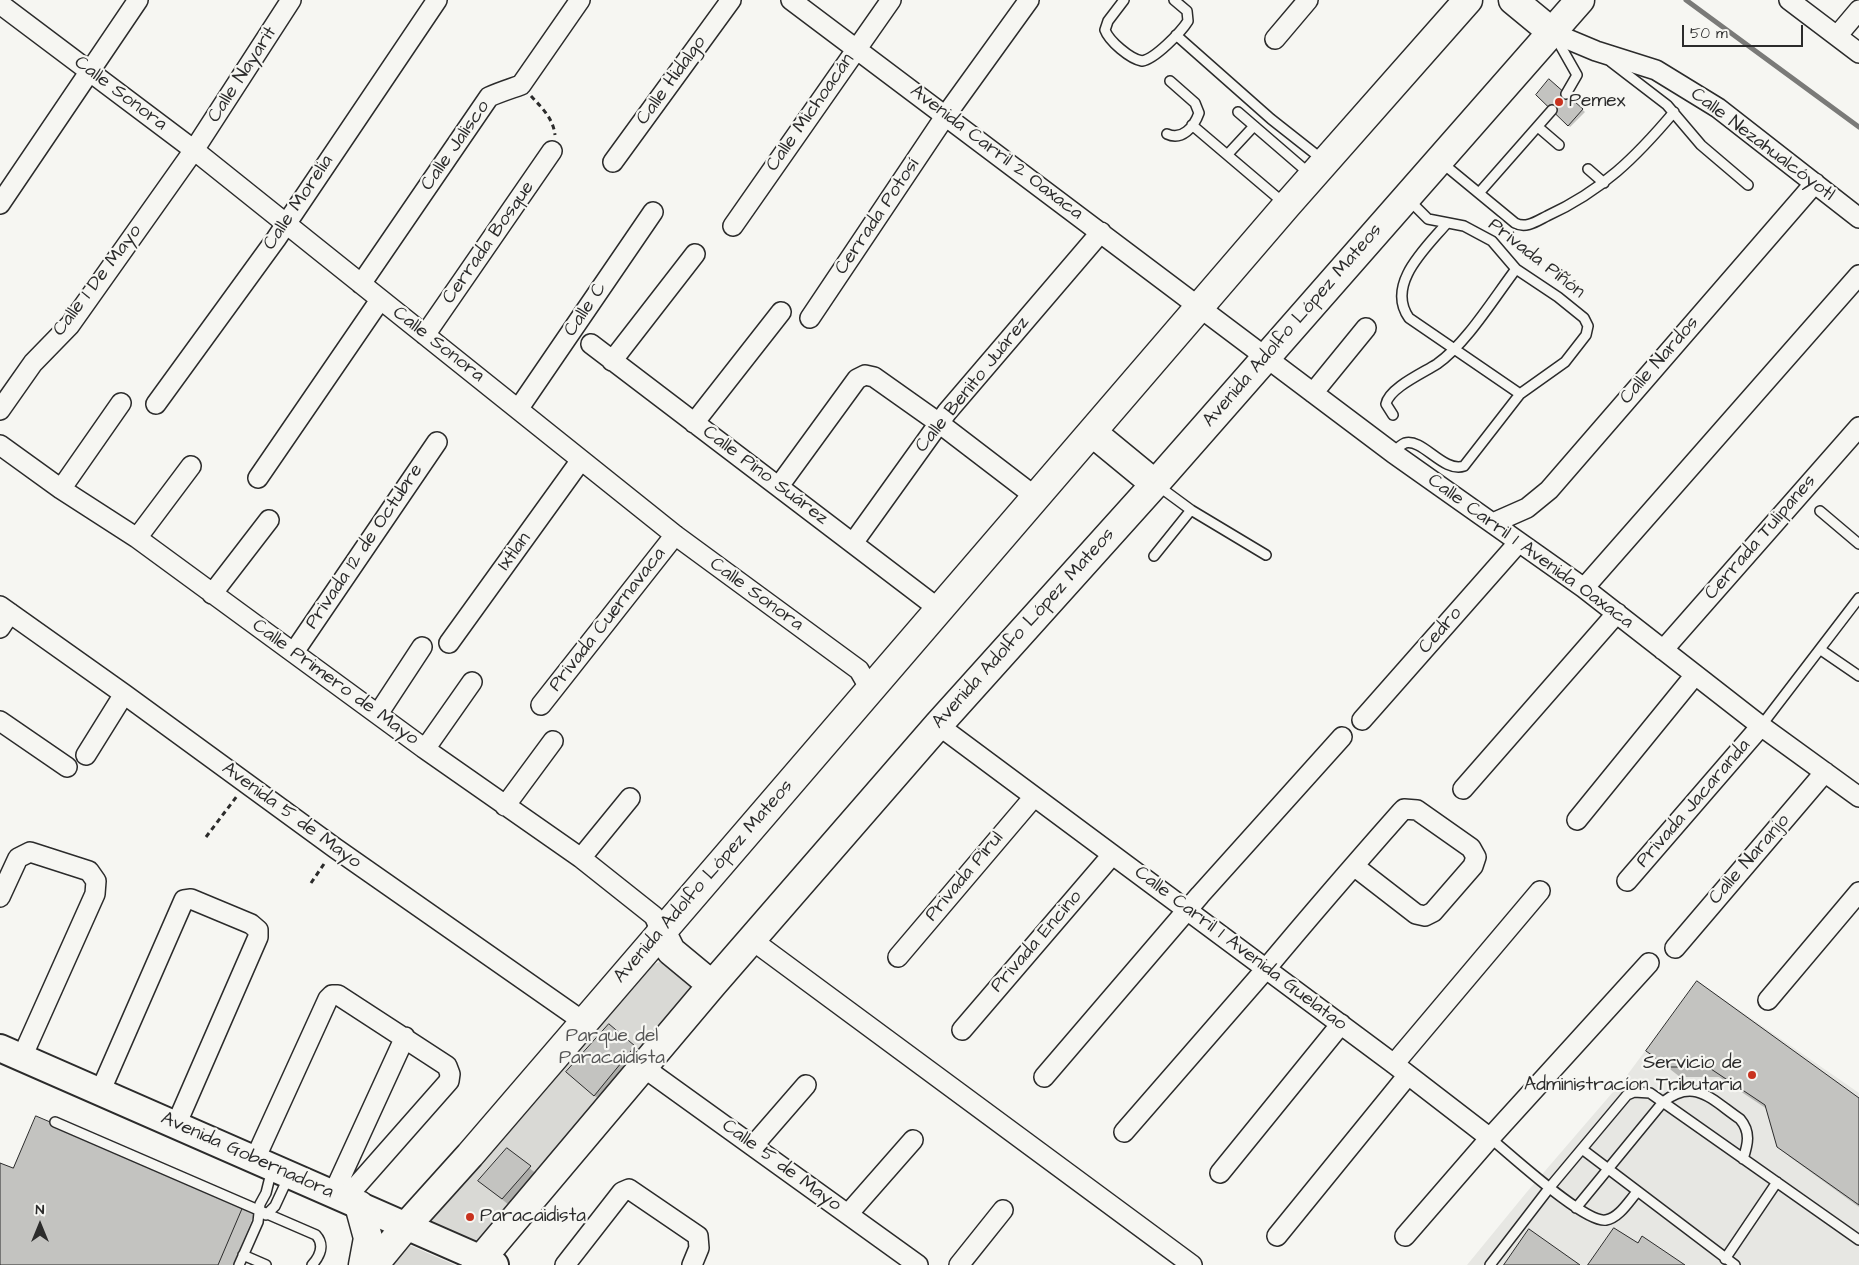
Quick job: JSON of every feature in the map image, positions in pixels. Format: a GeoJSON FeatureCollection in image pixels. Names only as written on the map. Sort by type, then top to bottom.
{"type":"FeatureCollection","features":[{"type":"Feature","properties":{"kind":"main road","name":"Avenida Adolfo López Mateos"},"geometry":{"type":"LineString","coordinates":[[374,1265],[939,609],[1093,434],[1287,206],[1468,0]]}},
{"type":"Feature","properties":{"kind":"main road"},"geometry":{"type":"LineString","coordinates":[[1512,0],[1552,33]]}},
{"type":"Feature","properties":{"kind":"main road","name":"Avenida Adolfo López Mateos"},"geometry":{"type":"LineString","coordinates":[[484,1263],[712,985],[938,725],[1155,484],[1580,0]]}},
{"type":"Feature","properties":{"kind":"main road"},"geometry":{"type":"LineString","coordinates":[[1093,434],[1155,484]]}},
{"type":"Feature","properties":{"kind":"main road"},"geometry":{"type":"LineString","coordinates":[[661,931],[671,952],[712,985]]}},
{"type":"Feature","properties":{"kind":"main road"},"geometry":{"type":"LineString","coordinates":[[346,1200],[368,1238],[363,1265]]}},
{"type":"Feature","properties":{"kind":"street"},"geometry":{"type":"LineString","coordinates":[[0,204],[138,0]]}},
{"type":"Feature","properties":{"kind":"street","name":"Calle Nayarit"},"geometry":{"type":"LineString","coordinates":[[194,150],[292,0]]}},
{"type":"Feature","properties":{"kind":"street","name":"Calle Morelia"},"geometry":{"type":"LineString","coordinates":[[156,404],[285,224],[437,0]]}},
{"type":"Feature","properties":{"kind":"street"},"geometry":{"type":"LineString","coordinates":[[521,85],[580,0]]}},
{"type":"Feature","properties":{"kind":"street","name":"Calle Hidalgo"},"geometry":{"type":"LineString","coordinates":[[613,162],[731,0]]}},
{"type":"Feature","properties":{"kind":"street","name":"Avenida Carril 2 Oaxaca"},"geometry":{"type":"LineString","coordinates":[[791,0],[855,50],[1200,307]]}},
{"type":"Feature","properties":{"kind":"street","name":"Calle Michoacán"},"geometry":{"type":"LineString","coordinates":[[732,226],[891,0]]}},
{"type":"Feature","properties":{"kind":"street"},"geometry":{"type":"LineString","coordinates":[[946,116],[1029,0]]}},
{"type":"Feature","properties":{"kind":"street"},"geometry":{"type":"LineString","coordinates":[[1275,39],[1308,0]]}},
{"type":"Feature","properties":{"kind":"street"},"geometry":{"type":"LineString","coordinates":[[1789,0],[1859,53]]}},
{"type":"Feature","properties":{"kind":"street","name":"Calle Sonora"},"geometry":{"type":"LineString","coordinates":[[2,5],[194,150],[380,300],[519,408],[674,535],[859,670],[870,689]]}},
{"type":"Feature","properties":{"kind":"street"},"geometry":{"type":"LineString","coordinates":[[1837,36],[1859,10]]}},
{"type":"Feature","properties":{"kind":"street","name":"Calle Nezahualcóyotl"},"geometry":{"type":"LineString","coordinates":[[1552,33],[1596,51],[1656,70],[1718,108],[1859,218]]}},
{"type":"Feature","properties":{"kind":"street","name":"Calle Jalisco"},"geometry":{"type":"LineString","coordinates":[[361,284],[489,97],[502,93],[509,87],[521,85]]}},
{"type":"Feature","properties":{"kind":"street","name":"Cerrada Potosí"},"geometry":{"type":"LineString","coordinates":[[810,318],[946,116]]}},
{"type":"Feature","properties":{"kind":"street","name":"Calle 1 De Mayo"},"geometry":{"type":"LineString","coordinates":[[0,410],[33,363],[70,325],[194,150]]}},
{"type":"Feature","properties":{"kind":"street","name":"Cerrada Bosque"},"geometry":{"type":"LineString","coordinates":[[425,335],[552,151]]}},
{"type":"Feature","properties":{"kind":"street","name":"Calle Nardos"},"geometry":{"type":"LineString","coordinates":[[1493,523],[1527,508],[1549,490],[1815,183]]}},
{"type":"Feature","properties":{"kind":"street","name":"Calle C"},"geometry":{"type":"LineString","coordinates":[[519,408],[652,212]]}},
{"type":"Feature","properties":{"kind":"street","name":"Calle Benito Juárez"},"geometry":{"type":"LineString","coordinates":[[853,543],[939,423],[1101,232]]}},
{"type":"Feature","properties":{"kind":"street"},"geometry":{"type":"LineString","coordinates":[[612,361],[695,254]]}},
{"type":"Feature","properties":{"kind":"street"},"geometry":{"type":"LineString","coordinates":[[1584,588],[1859,275]]}},
{"type":"Feature","properties":{"kind":"street"},"geometry":{"type":"LineString","coordinates":[[258,478],[380,300]]}},
{"type":"Feature","properties":{"kind":"street","name":"Calle Carril 1 Avenida Oaxaca"},"geometry":{"type":"LineString","coordinates":[[1200,307],[1393,453],[1584,588],[1695,676],[1859,797]]}},
{"type":"Feature","properties":{"kind":"street"},"geometry":{"type":"LineString","coordinates":[[694,423],[781,312]]}},
{"type":"Feature","properties":{"kind":"street"},"geometry":{"type":"LineString","coordinates":[[1313,393],[1366,328]]}},
{"type":"Feature","properties":{"kind":"street","name":"Calle Pino Suárez"},"geometry":{"type":"LineString","coordinates":[[591,344],[939,609]]}},
{"type":"Feature","properties":{"kind":"street"},"geometry":{"type":"LineString","coordinates":[[779,486],[857,379],[865,375],[874,377],[939,423],[1037,498]]}},
{"type":"Feature","properties":{"kind":"street"},"geometry":{"type":"LineString","coordinates":[[61,489],[121,403]]}},
{"type":"Feature","properties":{"kind":"street","name":"Cerrada Tulipanes"},"geometry":{"type":"LineString","coordinates":[[1663,650],[1859,427]]}},
{"type":"Feature","properties":{"kind":"street","name":"Privada 12 de Octubre"},"geometry":{"type":"LineString","coordinates":[[294,652],[437,442]]}},
{"type":"Feature","properties":{"kind":"street","name":"Calle Primero de Mayo"},"geometry":{"type":"LineString","coordinates":[[0,445],[61,489],[137,538],[425,749],[581,858],[654,916],[661,931]]}},
{"type":"Feature","properties":{"kind":"street","name":"Ixtlan"},"geometry":{"type":"LineString","coordinates":[[449,643],[581,460]]}},
{"type":"Feature","properties":{"kind":"street"},"geometry":{"type":"LineString","coordinates":[[137,538],[191,466]]}},
{"type":"Feature","properties":{"kind":"street"},"geometry":{"type":"LineString","coordinates":[[212,594],[269,520]]}},
{"type":"Feature","properties":{"kind":"street","name":"Privada Cuernavaca"},"geometry":{"type":"LineString","coordinates":[[541,705],[674,535]]}},
{"type":"Feature","properties":{"kind":"street","name":"Cedro"},"geometry":{"type":"LineString","coordinates":[[1362,720],[1519,542]]}},
{"type":"Feature","properties":{"kind":"street"},"geometry":{"type":"LineString","coordinates":[[1463,789],[1617,613]]}},
{"type":"Feature","properties":{"kind":"street","name":"Avenida 5 de Mayo"},"geometry":{"type":"LineString","coordinates":[[3,616],[124,694],[335,848],[584,1022]]}},
{"type":"Feature","properties":{"kind":"street"},"geometry":{"type":"LineString","coordinates":[[378,714],[422,647]]}},
{"type":"Feature","properties":{"kind":"street"},"geometry":{"type":"LineString","coordinates":[[1577,820],[1695,676]]}},
{"type":"Feature","properties":{"kind":"street"},"geometry":{"type":"LineString","coordinates":[[425,749],[472,682]]}},
{"type":"Feature","properties":{"kind":"street"},"geometry":{"type":"LineString","coordinates":[[86,755],[124,694]]}},
{"type":"Feature","properties":{"kind":"street"},"geometry":{"type":"LineString","coordinates":[[0,721],[67,767]]}},
{"type":"Feature","properties":{"kind":"street","name":"Calle Carril 1 Avenida Guelatao"},"geometry":{"type":"LineString","coordinates":[[938,725],[1033,798],[1401,1069],[1490,1138]]}},
{"type":"Feature","properties":{"kind":"street","name":"Privada Jacaranda"},"geometry":{"type":"LineString","coordinates":[[1627,881],[1761,726]]}},
{"type":"Feature","properties":{"kind":"street"},"geometry":{"type":"LineString","coordinates":[[1044,1077],[1187,910],[1342,738]]}},
{"type":"Feature","properties":{"kind":"street"},"geometry":{"type":"LineString","coordinates":[[505,806],[553,741]]}},
{"type":"Feature","properties":{"kind":"street","name":"Calle Naranjo"},"geometry":{"type":"LineString","coordinates":[[1675,948],[1825,772]]}},
{"type":"Feature","properties":{"kind":"street"},"geometry":{"type":"LineString","coordinates":[[581,858],[630,798]]}},
{"type":"Feature","properties":{"kind":"street","name":"Privada Pirul"},"geometry":{"type":"LineString","coordinates":[[898,957],[1033,798]]}},
{"type":"Feature","properties":{"kind":"street"},"geometry":{"type":"LineString","coordinates":[[1124,1132],[1265,970],[1354,866],[1401,812],[1408,807],[1417,810],[1470,848],[1476,857],[1473,866],[1433,912],[1424,916],[1416,914],[1354,866]]}},
{"type":"Feature","properties":{"kind":"street"},"geometry":{"type":"LineString","coordinates":[[0,898],[18,858],[30,852],[90,871],[96,881],[95,894],[11,1052]]}},
{"type":"Feature","properties":{"kind":"street","name":"Privada Encino"},"geometry":{"type":"LineString","coordinates":[[962,1030],[1112,855]]}},
{"type":"Feature","properties":{"kind":"street"},"geometry":{"type":"LineString","coordinates":[[1277,1236],[1401,1069],[1540,891]]}},
{"type":"Feature","properties":{"kind":"street"},"geometry":{"type":"LineString","coordinates":[[1768,1000],[1859,892]]}},
{"type":"Feature","properties":{"kind":"street"},"geometry":{"type":"LineString","coordinates":[[100,1092],[184,900],[191,899],[252,924],[258,930],[258,937],[176,1125]]}},
{"type":"Feature","properties":{"kind":"street"},"geometry":{"type":"LineString","coordinates":[[752,940],[1192,1265]]}},
{"type":"Feature","properties":{"kind":"street"},"geometry":{"type":"LineString","coordinates":[[1405,1236],[1490,1138],[1649,963]]}},
{"type":"Feature","properties":{"kind":"street"},"geometry":{"type":"LineString","coordinates":[[272,1167],[329,997],[338,995],[447,1066],[450,1077],[346,1200]]}},
{"type":"Feature","properties":{"kind":"street"},"geometry":{"type":"LineString","coordinates":[[1220,1173],[1340,1024]]}},
{"type":"Feature","properties":{"kind":"street"},"geometry":{"type":"LineString","coordinates":[[346,1200],[405,1037]]}},
{"type":"Feature","properties":{"kind":"street","name":"Avenida Gobernadora"},"geometry":{"type":"LineString","coordinates":[[11,1052],[406,1226],[484,1263]]}},
{"type":"Feature","properties":{"kind":"street","name":"Calle 5 de Mayo"},"geometry":{"type":"LineString","coordinates":[[643,1067],[918,1265]]}},
{"type":"Feature","properties":{"kind":"street"},"geometry":{"type":"LineString","coordinates":[[753,1146],[806,1085]]}},
{"type":"Feature","properties":{"kind":"street"},"geometry":{"type":"LineString","coordinates":[[848,1214],[913,1140]]}},
{"type":"Feature","properties":{"kind":"street"},"geometry":{"type":"LineString","coordinates":[[565,1265],[622,1192],[628,1189],[698,1236],[699,1248],[692,1265]]}},
{"type":"Feature","properties":{"kind":"street"},"geometry":{"type":"LineString","coordinates":[[959,1265],[1003,1210]]}},
{"type":"Feature","properties":{"kind":"lane"},"geometry":{"type":"LineString","coordinates":[[1124,0],[1108,21],[1105,30],[1109,38],[1134,58],[1142,61],[1150,58],[1186,25],[1188,16],[1184,7],[1174,0]]}},
{"type":"Feature","properties":{"kind":"lane"},"geometry":{"type":"LineString","coordinates":[[1552,33],[1577,75],[1566,94]]}},
{"type":"Feature","properties":{"kind":"lane"},"geometry":{"type":"LineString","coordinates":[[1176,35],[1270,119],[1319,169]]}},
{"type":"Feature","properties":{"kind":"lane"},"geometry":{"type":"LineString","coordinates":[[1596,51],[1657,96],[1674,112],[1696,140],[1748,185]]}},
{"type":"Feature","properties":{"kind":"lane"},"geometry":{"type":"LineString","coordinates":[[1167,134],[1173,137],[1181,136],[1192,125],[1199,113],[1197,106],[1170,81]]}},
{"type":"Feature","properties":{"kind":"lane"},"geometry":{"type":"LineString","coordinates":[[1479,192],[1552,110]]}},
{"type":"Feature","properties":{"kind":"lane"},"geometry":{"type":"LineString","coordinates":[[1238,112],[1254,126],[1319,169]]}},
{"type":"Feature","properties":{"kind":"lane"},"geometry":{"type":"LineString","coordinates":[[1439,160],[1515,223],[1524,226],[1572,205],[1604,183],[1638,154],[1674,112]]}},
{"type":"Feature","properties":{"kind":"lane"},"geometry":{"type":"LineString","coordinates":[[1192,125],[1287,206]]}},
{"type":"Feature","properties":{"kind":"lane"},"geometry":{"type":"LineString","coordinates":[[1228,154],[1254,126]]}},
{"type":"Feature","properties":{"kind":"lane"},"geometry":{"type":"LineString","coordinates":[[1538,126],[1559,144]]}},
{"type":"Feature","properties":{"kind":"lane"},"geometry":{"type":"LineString","coordinates":[[1588,168],[1604,183]]}},
{"type":"Feature","properties":{"kind":"lane","name":"Privada Piñón"},"geometry":{"type":"LineString","coordinates":[[1393,453],[1404,444],[1412,443],[1451,466],[1464,466],[1520,394],[1565,362],[1586,334],[1588,326],[1584,318],[1558,297],[1516,269],[1492,241],[1464,226],[1424,216],[1407,197]]}},
{"type":"Feature","properties":{"kind":"lane"},"geometry":{"type":"LineString","coordinates":[[1447,223],[1405,275],[1404,311],[1409,318],[1453,350],[1520,394]]}},
{"type":"Feature","properties":{"kind":"lane"},"geometry":{"type":"LineString","coordinates":[[1393,415],[1386,404],[1390,395],[1439,363],[1453,350],[1516,269]]}},
{"type":"Feature","properties":{"kind":"lane"},"geometry":{"type":"LineString","coordinates":[[1155,484],[1191,510],[1266,555]]}},
{"type":"Feature","properties":{"kind":"lane"},"geometry":{"type":"LineString","coordinates":[[1154,556],[1191,510]]}},
{"type":"Feature","properties":{"kind":"lane"},"geometry":{"type":"LineString","coordinates":[[1820,511],[1859,544]]}},
{"type":"Feature","properties":{"kind":"lane"},"geometry":{"type":"LineString","coordinates":[[1761,726],[1859,598]]}},
{"type":"Feature","properties":{"kind":"lane"},"geometry":{"type":"LineString","coordinates":[[1821,650],[1859,676]]}},
{"type":"Feature","properties":{"kind":"lane"},"geometry":{"type":"LineString","coordinates":[[1576,1208],[1663,1102],[1680,1091],[1696,1090],[1705,1094],[1744,1124],[1748,1138],[1743,1159]]}},
{"type":"Feature","properties":{"kind":"lane"},"geometry":{"type":"LineString","coordinates":[[1490,1265],[1550,1187],[1627,1095],[1641,1092],[1650,1094],[1663,1102],[1859,1240]]}},
{"type":"Feature","properties":{"kind":"lane"},"geometry":{"type":"LineString","coordinates":[[55,1122],[269,1213],[319,1239],[321,1250],[312,1265]]}},
{"type":"Feature","properties":{"kind":"lane","name":"Calle Carril 1 Avenida Guelatao"},"geometry":{"type":"LineString","coordinates":[[1490,1138],[1576,1208],[1597,1220],[1608,1220],[1617,1216],[1637,1192]]}},
{"type":"Feature","properties":{"kind":"lane"},"geometry":{"type":"LineString","coordinates":[[1582,1149],[1735,1265]]}},
{"type":"Feature","properties":{"kind":"lane"},"geometry":{"type":"LineString","coordinates":[[239,1265],[258,1222],[259,1209],[266,1194],[272,1167]]}},
{"type":"Feature","properties":{"kind":"lane"},"geometry":{"type":"LineString","coordinates":[[258,1222],[269,1213],[272,1167]]}},
{"type":"Feature","properties":{"kind":"lane"},"geometry":{"type":"LineString","coordinates":[[1725,1259],[1777,1182]]}},
{"type":"Feature","properties":{"kind":"lane"},"geometry":{"type":"LineString","coordinates":[[243,1256],[266,1265]]}},
{"type":"Feature","properties":{"kind":"path"},"geometry":{"type":"LineString","coordinates":[[521,85],[547,114],[554,126],[556,137],[552,151]]}},
{"type":"Feature","properties":{"kind":"path"},"geometry":{"type":"LineString","coordinates":[[206,837],[246,783]]}},
{"type":"Feature","properties":{"kind":"path"},"geometry":{"type":"LineString","coordinates":[[311,883],[335,848]]}},
{"type":"Feature","properties":{"kind":"shaded area"},"geometry":{"type":"Polygon","coordinates":[[[1697,981],[1859,1093],[1859,1265],[1467,1265],[1625,1078],[1697,981]]]}},
{"type":"Feature","properties":{"kind":"green space","name":"Parque del Paracaidista"},"geometry":{"type":"Polygon","coordinates":[[[659,962],[683,972],[694,991],[477,1244],[423,1223],[640,971],[659,962]]]}},
{"type":"Feature","properties":{"kind":"green space"},"geometry":{"type":"Polygon","coordinates":[[[407,1244],[455,1265],[389,1265],[407,1244]]]}},
{"type":"Feature","properties":{"kind":"building","name":"Pemex"},"geometry":{"type":"Polygon","coordinates":[[[1549,79],[1583,109],[1568,126],[1536,95],[1549,79]]]}},
{"type":"Feature","properties":{"kind":"building"},"geometry":{"type":"Polygon","coordinates":[[[1697,981],[1859,1098],[1859,1205],[1777,1147],[1765,1105],[1708,1067],[1668,1067],[1646,1051],[1697,981]]]}},
{"type":"Feature","properties":{"kind":"building"},"geometry":{"type":"Polygon","coordinates":[[[609,1024],[635,1046],[594,1096],[566,1072],[609,1024]]]}},
{"type":"Feature","properties":{"kind":"building"},"geometry":{"type":"Polygon","coordinates":[[[36,1116],[244,1204],[218,1265],[0,1265],[0,1163],[13,1168],[36,1116]]]}},
{"type":"Feature","properties":{"kind":"building"},"geometry":{"type":"Polygon","coordinates":[[[507,1148],[531,1166],[502,1199],[478,1181],[507,1148]]]}},
{"type":"Feature","properties":{"kind":"building"},"geometry":{"type":"Polygon","coordinates":[[[1614,1228],[1638,1243],[1642,1236],[1685,1265],[1588,1265],[1614,1228]]]}},
{"type":"Feature","properties":{"kind":"building"},"geometry":{"type":"Polygon","coordinates":[[[1529,1229],[1580,1265],[1504,1265],[1529,1229]]]}},
{"type":"Feature","properties":{"kind":"waterway"},"geometry":{"type":"LineString","coordinates":[[1686,0],[1859,127]]}},
{"type":"Feature","properties":{"kind":"place","name":"Pemex"},"geometry":{"type":"Point","coordinates":[1559,102]}},
{"type":"Feature","properties":{"kind":"place","name":"Servicio de Administracíon Tributaria"},"geometry":{"type":"Point","coordinates":[1752,1075]}},
{"type":"Feature","properties":{"kind":"place","name":"Paracaidista"},"geometry":{"type":"Point","coordinates":[470,1217]}}]}
